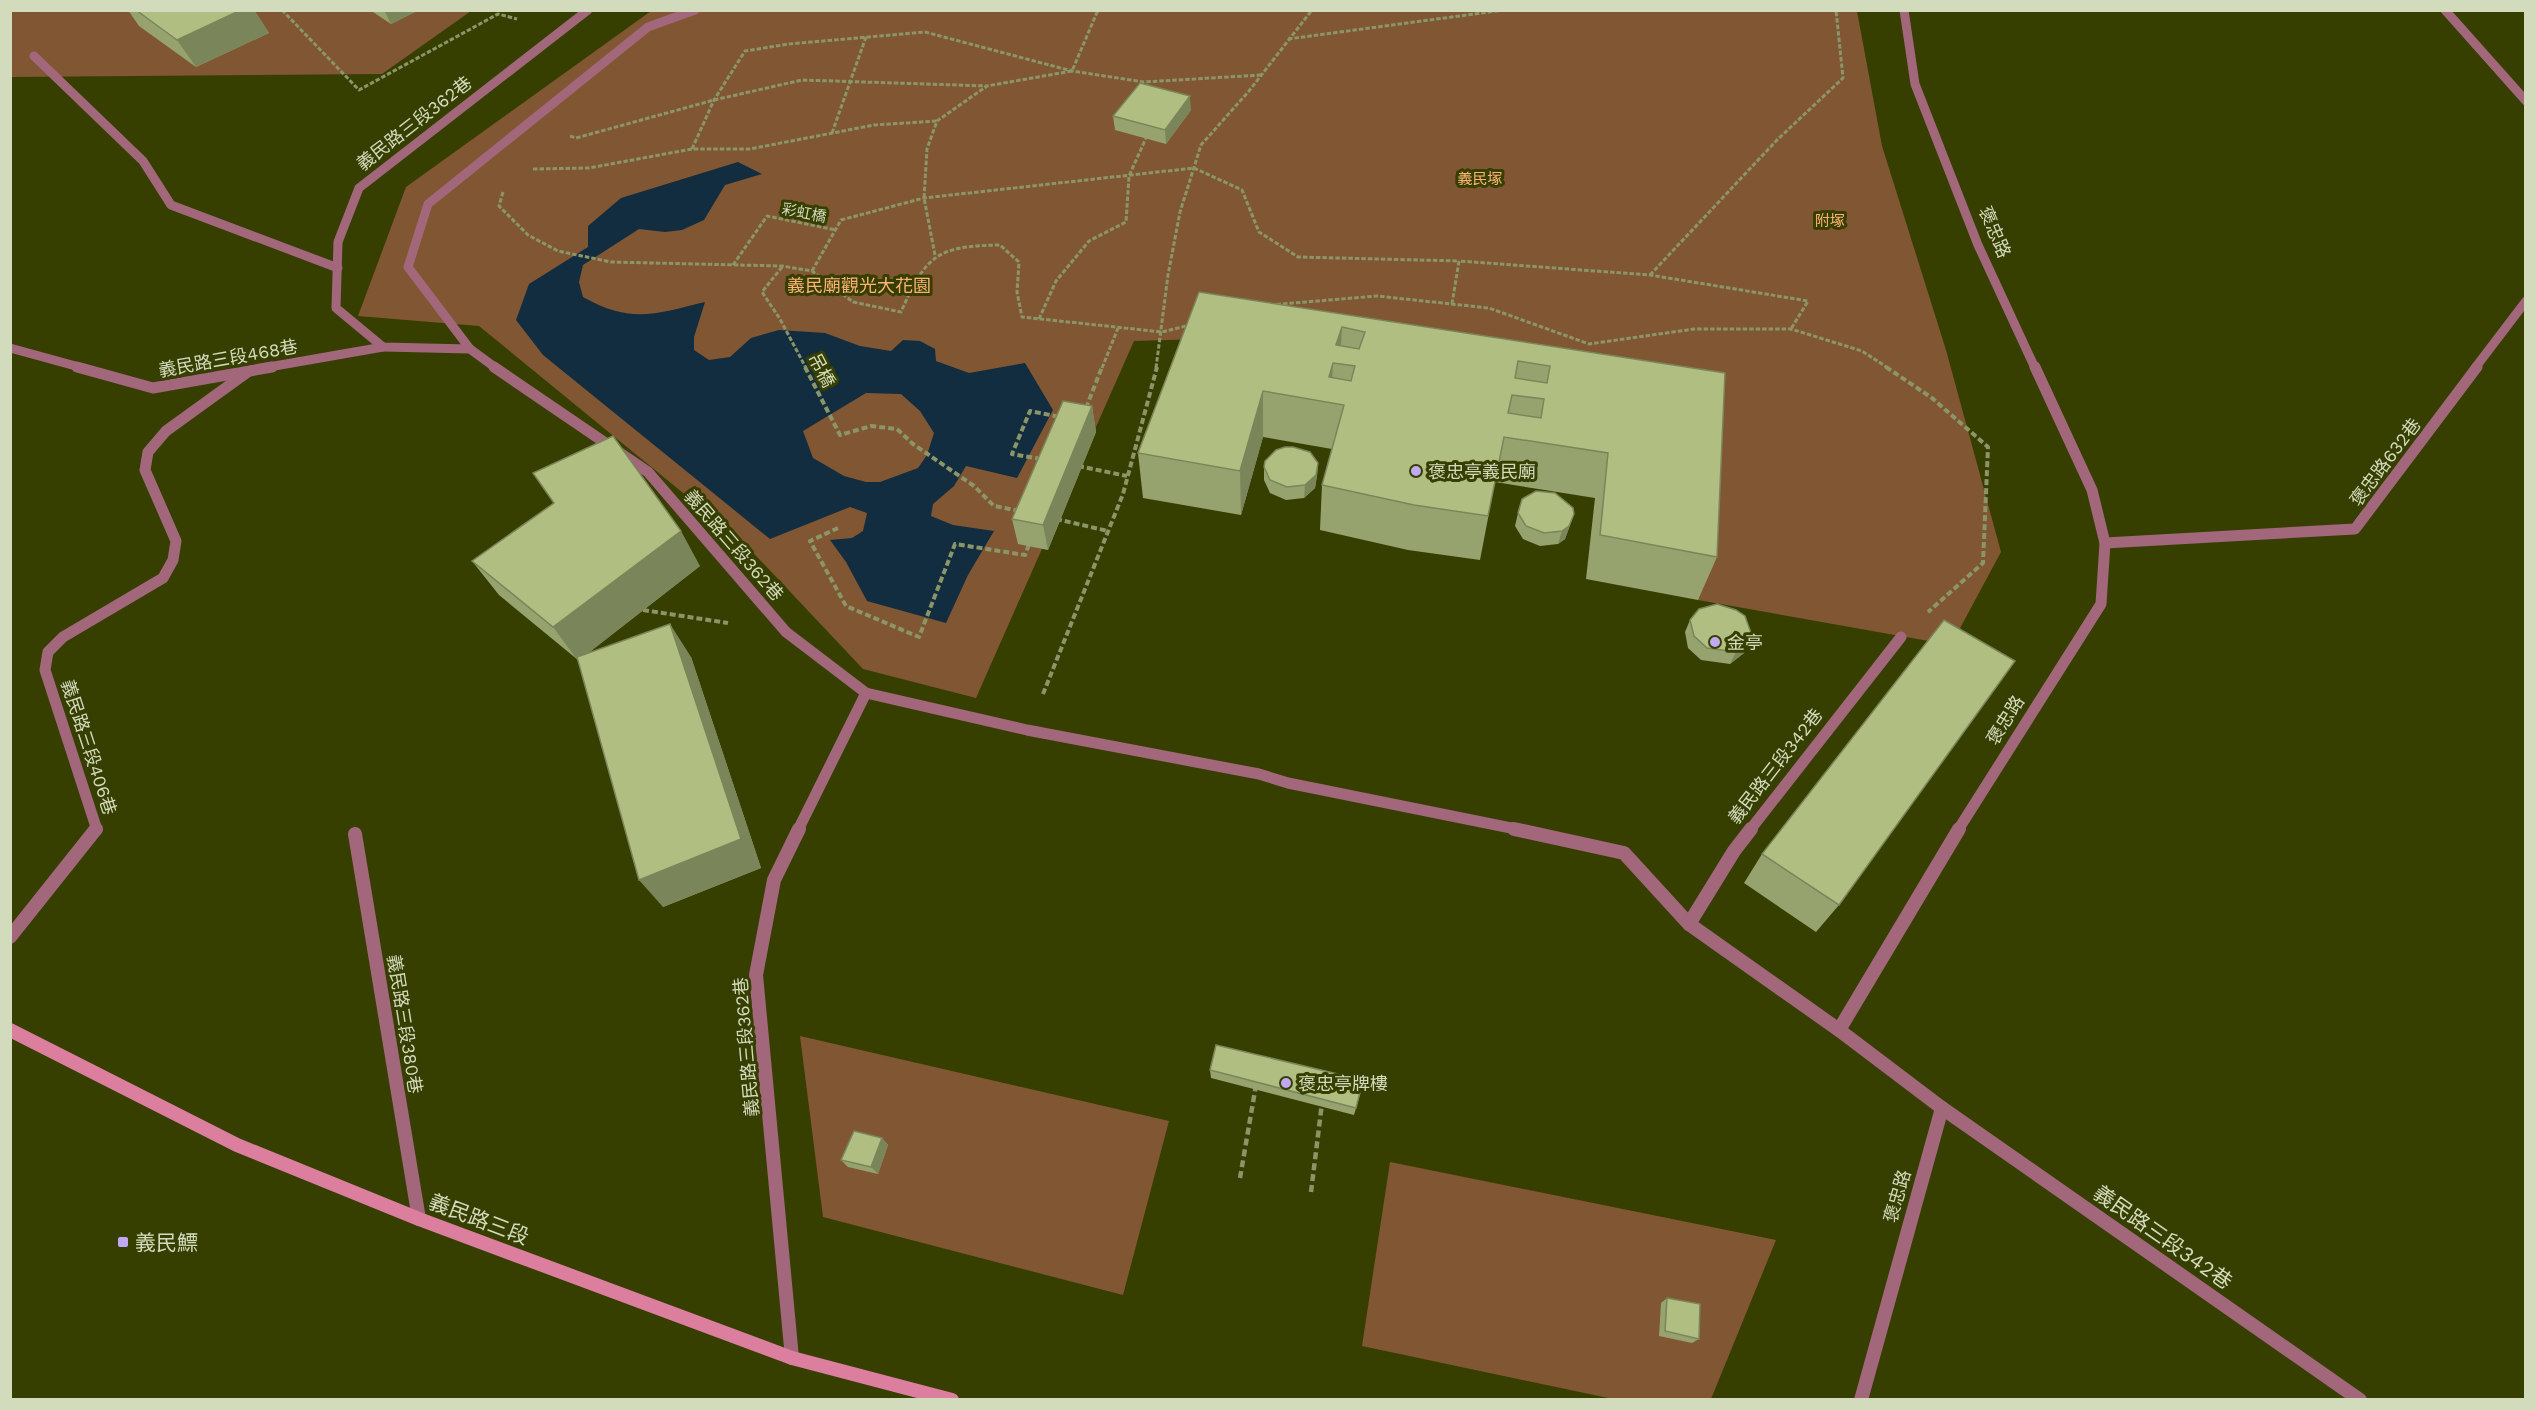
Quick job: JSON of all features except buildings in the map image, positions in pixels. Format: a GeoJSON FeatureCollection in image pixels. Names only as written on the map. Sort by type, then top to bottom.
{"type":"FeatureCollection","features":[{"type":"Feature","properties":{"kind":"main road","name":"義民路三段"},"geometry":{"type":"LineString","coordinates":[[10,1030],[237,1145],[419,1219],[792,1358],[952,1400]]}},
{"type":"Feature","properties":{"kind":"street","name":"義民路三段362巷"},"geometry":{"type":"LineString","coordinates":[[383,347],[336,308],[338,242],[359,188],[588,10]]}},
{"type":"Feature","properties":{"kind":"street","name":"義民路三段362巷"},"geometry":{"type":"LineString","coordinates":[[695,10],[648,27],[428,204],[408,267],[470,349],[510,380],[648,472],[786,632],[866,693],[774,880],[756,975],[792,1358]]}},
{"type":"Feature","properties":{"kind":"street","name":"褒忠路"},"geometry":{"type":"LineString","coordinates":[[1839,1030],[1939,861],[2101,604],[2105,543],[2092,490],[1978,245],[1915,84],[1904,10]]}},
{"type":"Feature","properties":{"kind":"street"},"geometry":{"type":"LineString","coordinates":[[2445,10],[2526,100]]}},
{"type":"Feature","properties":{"kind":"street"},"geometry":{"type":"LineString","coordinates":[[34,56],[143,161],[171,205],[338,268]]}},
{"type":"Feature","properties":{"kind":"street","name":"褒忠路632巷"},"geometry":{"type":"LineString","coordinates":[[2105,543],[2355,529],[2526,301]]}},
{"type":"Feature","properties":{"kind":"street"},"geometry":{"type":"LineString","coordinates":[[383,347],[470,349]]}},
{"type":"Feature","properties":{"kind":"street","name":"義民路三段468巷"},"geometry":{"type":"LineString","coordinates":[[10,348],[153,388],[383,347]]}},
{"type":"Feature","properties":{"kind":"street","name":"義民路三段406巷"},"geometry":{"type":"LineString","coordinates":[[10,937],[98,831],[45,670],[48,652],[63,637],[162,578],[173,560],[176,541],[145,470],[148,452],[166,431],[249,371]]}},
{"type":"Feature","properties":{"kind":"street","name":"義民路三段342巷"},"geometry":{"type":"LineString","coordinates":[[1689,924],[1734,850],[1901,637]]}},
{"type":"Feature","properties":{"kind":"street"},"geometry":{"type":"LineString","coordinates":[[866,693],[1027,730],[1259,774],[1288,783],[1420,808],[1624,853],[1689,924],[1839,1030],[1942,1108]]}},
{"type":"Feature","properties":{"kind":"street","name":"義民路三段380巷"},"geometry":{"type":"LineString","coordinates":[[355,834],[419,1219]]}},
{"type":"Feature","properties":{"kind":"street","name":"褒忠路"},"geometry":{"type":"LineString","coordinates":[[1861,1400],[1942,1108]]}},
{"type":"Feature","properties":{"kind":"street","name":"義民路三段342巷"},"geometry":{"type":"LineString","coordinates":[[1942,1108],[2360,1400]]}},
{"type":"Feature","properties":{"kind":"path"},"geometry":{"type":"LineString","coordinates":[[282,10],[359,90],[498,14],[561,31]]}},
{"type":"Feature","properties":{"kind":"path"},"geometry":{"type":"LineString","coordinates":[[1072,71],[1098,10]]}},
{"type":"Feature","properties":{"kind":"path"},"geometry":{"type":"LineString","coordinates":[[1027,730],[1108,531],[1127,476],[1159,358],[1168,275],[1180,212],[1202,145],[1262,74],[1311,10]]}},
{"type":"Feature","properties":{"kind":"path"},"geometry":{"type":"LineString","coordinates":[[1287,39],[1504,10]]}},
{"type":"Feature","properties":{"kind":"path"},"geometry":{"type":"LineString","coordinates":[[1650,275],[1777,140],[1843,78],[1836,10]]}},
{"type":"Feature","properties":{"kind":"path"},"geometry":{"type":"LineString","coordinates":[[692,149],[714,100],[745,51],[789,44],[925,32],[1072,71],[1144,82],[1262,74]]}},
{"type":"Feature","properties":{"kind":"path"},"geometry":{"type":"LineString","coordinates":[[832,133],[866,37]]}},
{"type":"Feature","properties":{"kind":"path"},"geometry":{"type":"LineString","coordinates":[[566,135],[576,138],[714,100],[802,80],[987,86],[1072,71]]}},
{"type":"Feature","properties":{"kind":"path"},"geometry":{"type":"LineString","coordinates":[[531,169],[589,168],[692,149],[750,149],[874,124],[937,121],[987,86]]}},
{"type":"Feature","properties":{"kind":"path"},"geometry":{"type":"LineString","coordinates":[[935,255],[924,198],[927,149],[937,121]]}},
{"type":"Feature","properties":{"kind":"path"},"geometry":{"type":"LineString","coordinates":[[1040,319],[1056,281],[1089,241],[1126,222],[1128,176],[1146,138]]}},
{"type":"Feature","properties":{"kind":"path"},"geometry":{"type":"LineString","coordinates":[[812,271],[841,220],[924,198],[1194,168],[1242,190],[1259,232],[1298,257],[1459,261],[1650,275],[1808,301],[1791,329]]}},
{"type":"Feature","properties":{"kind":"path"},"geometry":{"type":"LineString","coordinates":[[504,188],[499,206],[528,235],[558,251],[611,262],[782,266],[812,271],[853,302],[901,312],[915,278],[935,255],[963,245],[1000,245],[1019,262],[1017,292],[1022,317],[1162,332],[1195,324]]}},
{"type":"Feature","properties":{"kind":"path","name":"彩虹橋"},"geometry":{"type":"LineString","coordinates":[[733,265],[768,216],[836,230]]}},
{"type":"Feature","properties":{"kind":"path"},"geometry":{"type":"LineString","coordinates":[[1452,304],[1459,261]]}},
{"type":"Feature","properties":{"kind":"path"},"geometry":{"type":"LineString","coordinates":[[780,319],[762,292],[782,266]]}},
{"type":"Feature","properties":{"kind":"path"},"geometry":{"type":"LineString","coordinates":[[1260,307],[1282,302],[1377,296],[1489,308],[1589,344],[1694,329],[1791,329],[1862,351],[1932,398],[1988,447],[1983,563],[1901,637]]}},
{"type":"Feature","properties":{"kind":"path","name":"吊橋"},"geometry":{"type":"LineString","coordinates":[[780,319],[840,435]]}},
{"type":"Feature","properties":{"kind":"path"},"geometry":{"type":"LineString","coordinates":[[1086,410],[1118,328]]}},
{"type":"Feature","properties":{"kind":"path"},"geometry":{"type":"LineString","coordinates":[[1043,460],[1012,454],[1030,411],[1071,419]]}},
{"type":"Feature","properties":{"kind":"path"},"geometry":{"type":"LineString","coordinates":[[840,435],[871,426],[897,429],[913,444],[974,486],[994,506],[1029,513]]}},
{"type":"Feature","properties":{"kind":"path"},"geometry":{"type":"LineString","coordinates":[[1074,465],[1127,476]]}},
{"type":"Feature","properties":{"kind":"path"},"geometry":{"type":"LineString","coordinates":[[1052,518],[1108,531]]}},
{"type":"Feature","properties":{"kind":"path"},"geometry":{"type":"LineString","coordinates":[[838,528],[810,541],[846,606],[919,637],[955,544],[1024,555],[1033,536]]}},
{"type":"Feature","properties":{"kind":"path"},"geometry":{"type":"LineString","coordinates":[[643,610],[786,632]]}},
{"type":"Feature","properties":{"kind":"path"},"geometry":{"type":"LineString","coordinates":[[1240,1178],[1257,1075]]}},
{"type":"Feature","properties":{"kind":"path"},"geometry":{"type":"LineString","coordinates":[[1311,1192],[1322,1101]]}},
{"type":"Feature","properties":{"kind":"green space"},"geometry":{"type":"Polygon","coordinates":[[[10,11],[471,11],[382,74],[11,77],[10,11]]]}},
{"type":"Feature","properties":{"kind":"green space","name":"義民廟觀光大花園"},"geometry":{"type":"Polygon","coordinates":[[[651,11],[1857,11],[1882,146],[1946,350],[2001,552],[1951,645],[1698,600],[1708,419],[1201,339],[1134,341],[976,698],[863,669],[743,542],[479,326],[358,316],[406,187],[651,11]]]}},
{"type":"Feature","properties":{"kind":"green space"},"geometry":{"type":"Polygon","coordinates":[[[800,1036],[1169,1121],[1123,1295],[823,1217],[800,1036]]]}},
{"type":"Feature","properties":{"kind":"green space"},"geometry":{"type":"Polygon","coordinates":[[[1390,1162],[1776,1240],[1711,1399],[1613,1399],[1362,1346],[1390,1162]]]}},
{"type":"Feature","properties":{"kind":"water"},"geometry":{"type":"Polygon","coordinates":[[[738,162],[762,174],[725,185],[704,220],[682,230],[665,232],[639,229],[583,265],[579,282],[583,297],[615,311],[629,314],[657,313],[705,302],[694,337],[694,350],[709,360],[730,357],[751,338],[779,330],[825,333],[860,346],[891,351],[903,340],[920,341],[935,349],[936,361],[969,373],[1025,363],[1053,410],[1017,478],[966,466],[954,486],[933,504],[931,516],[953,525],[994,531],[968,575],[946,623],[867,601],[846,562],[830,540],[852,538],[863,531],[867,513],[850,507],[770,539],[543,355],[516,320],[529,284],[588,247],[588,226],[621,198],[738,162]],[[866,393],[803,431],[813,458],[844,476],[866,482],[880,482],[918,468],[927,455],[934,433],[920,411],[901,394],[866,393]]]}},
{"type":"Feature","properties":{"kind":"place","name":"褒忠亭義民廟"},"geometry":{"type":"Point","coordinates":[1416,471]}},
{"type":"Feature","properties":{"kind":"place","name":"金亭"},"geometry":{"type":"Point","coordinates":[1715,642]}},
{"type":"Feature","properties":{"kind":"place","name":"褒忠亭牌樓"},"geometry":{"type":"Point","coordinates":[1286,1083]}},
{"type":"Feature","properties":{"kind":"place","name":"義民鰾"},"geometry":{"type":"Point","coordinates":[123,1242]}},
{"type":"Feature","properties":{"kind":"park label","name":"義民塚"},"geometry":{"type":"Point","coordinates":[1480,179]}},
{"type":"Feature","properties":{"kind":"park label","name":"附塚"},"geometry":{"type":"Point","coordinates":[1830,221]}}]}
